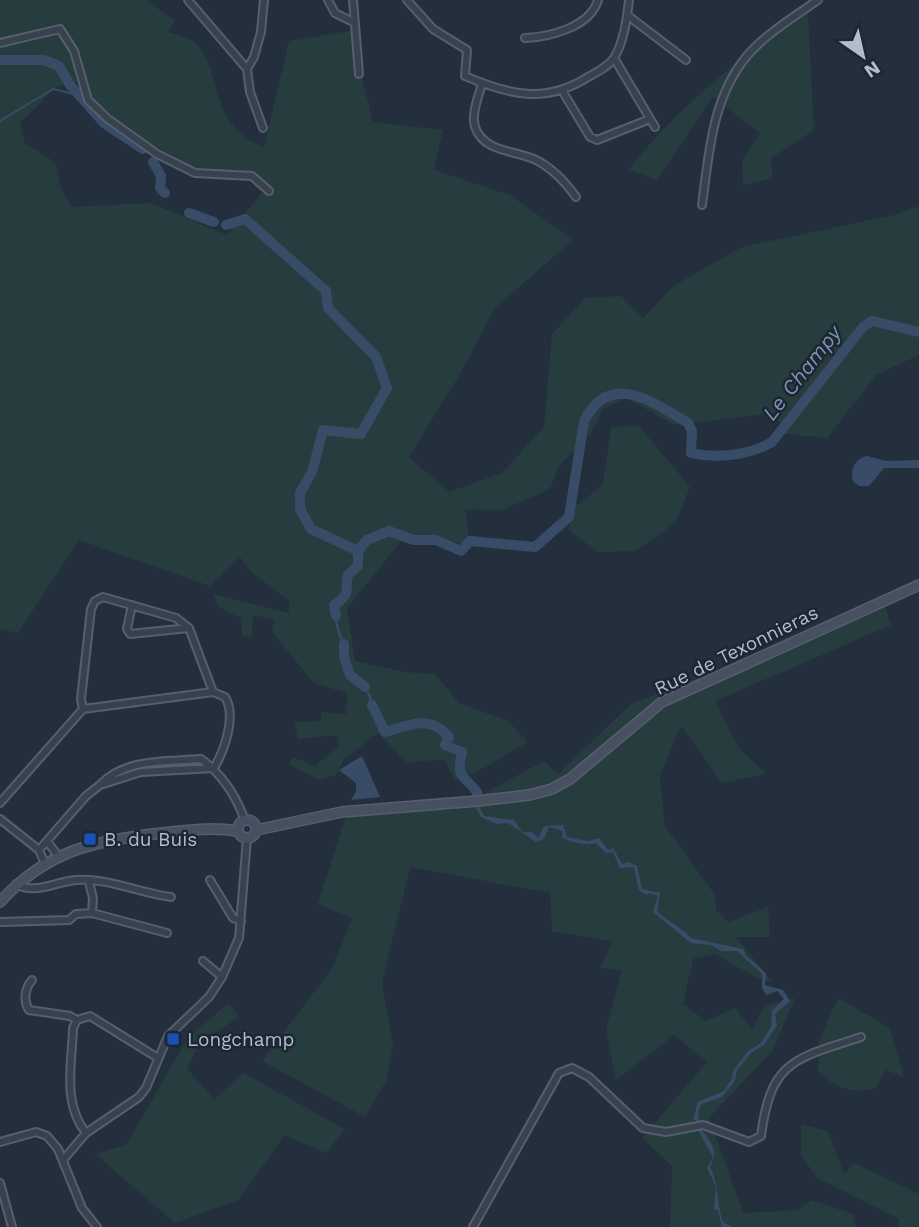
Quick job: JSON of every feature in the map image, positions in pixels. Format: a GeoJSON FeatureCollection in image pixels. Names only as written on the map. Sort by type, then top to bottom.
{"type":"FeatureCollection","features":[{"type":"Feature","properties":{"kind":"main road","name":"Rue de Texonnieras"},"geometry":{"type":"LineString","coordinates":[[256,830],[342,812],[477,801],[529,795],[552,789],[570,779],[662,702],[919,585]]}},
{"type":"Feature","properties":{"kind":"main road"},"geometry":{"type":"LineString","coordinates":[[0,902],[16,884],[58,856],[100,841],[199,829],[238,831],[247,838],[256,830],[253,822],[245,821],[238,831]]}},
{"type":"Feature","properties":{"kind":"street"},"geometry":{"type":"LineString","coordinates":[[188,0],[247,69],[250,92],[263,128]]}},
{"type":"Feature","properties":{"kind":"street"},"geometry":{"type":"LineString","coordinates":[[247,69],[254,57],[261,32],[264,0]]}},
{"type":"Feature","properties":{"kind":"street"},"geometry":{"type":"LineString","coordinates":[[328,0],[335,13],[353,22]]}},
{"type":"Feature","properties":{"kind":"street"},"geometry":{"type":"LineString","coordinates":[[353,0],[359,74]]}},
{"type":"Feature","properties":{"kind":"street"},"geometry":{"type":"LineString","coordinates":[[407,0],[433,29],[467,50],[465,76],[526,94],[563,92],[614,58],[629,0]]}},
{"type":"Feature","properties":{"kind":"street"},"geometry":{"type":"LineString","coordinates":[[525,38],[535,38],[582,23],[589,17],[598,0]]}},
{"type":"Feature","properties":{"kind":"street"},"geometry":{"type":"LineString","coordinates":[[702,205],[718,107],[730,79],[748,55],[817,0]]}},
{"type":"Feature","properties":{"kind":"street"},"geometry":{"type":"LineString","coordinates":[[627,15],[686,60]]}},
{"type":"Feature","properties":{"kind":"street"},"geometry":{"type":"LineString","coordinates":[[0,43],[60,29],[74,51],[88,100],[127,133],[157,154],[198,174],[252,176],[270,191]]}},
{"type":"Feature","properties":{"kind":"street"},"geometry":{"type":"LineString","coordinates":[[614,58],[655,127]]}},
{"type":"Feature","properties":{"kind":"street"},"geometry":{"type":"LineString","coordinates":[[482,83],[475,113],[475,126],[481,136],[494,147],[536,160],[566,183],[576,197]]}},
{"type":"Feature","properties":{"kind":"street"},"geometry":{"type":"LineString","coordinates":[[563,92],[590,137],[597,140],[650,119]]}},
{"type":"Feature","properties":{"kind":"street"},"geometry":{"type":"LineString","coordinates":[[83,709],[81,699],[95,600],[103,597],[176,618],[188,628],[213,692]]}},
{"type":"Feature","properties":{"kind":"street"},"geometry":{"type":"LineString","coordinates":[[132,606],[127,629],[131,634],[188,628]]}},
{"type":"Feature","properties":{"kind":"street"},"geometry":{"type":"LineString","coordinates":[[0,803],[83,709],[213,692],[225,697],[229,709],[223,753],[214,768]]}},
{"type":"Feature","properties":{"kind":"street"},"geometry":{"type":"LineString","coordinates":[[39,850],[86,796],[111,773],[134,765],[201,759],[214,768],[230,789],[245,821]]}},
{"type":"Feature","properties":{"kind":"street"},"geometry":{"type":"LineString","coordinates":[[0,819],[39,850],[45,864]]}},
{"type":"Feature","properties":{"kind":"street"},"geometry":{"type":"LineString","coordinates":[[63,1160],[86,1133],[139,1097],[167,1036],[209,997],[222,977],[235,950],[241,921],[247,838]]}},
{"type":"Feature","properties":{"kind":"street"},"geometry":{"type":"LineString","coordinates":[[47,841],[58,856]]}},
{"type":"Feature","properties":{"kind":"street"},"geometry":{"type":"LineString","coordinates":[[210,880],[233,918],[241,921]]}},
{"type":"Feature","properties":{"kind":"street"},"geometry":{"type":"LineString","coordinates":[[16,884],[23,888],[36,888],[69,881],[89,882],[171,897]]}},
{"type":"Feature","properties":{"kind":"street"},"geometry":{"type":"LineString","coordinates":[[89,882],[93,898],[92,913]]}},
{"type":"Feature","properties":{"kind":"street"},"geometry":{"type":"LineString","coordinates":[[0,922],[69,920],[76,914],[92,913],[167,933]]}},
{"type":"Feature","properties":{"kind":"street"},"geometry":{"type":"LineString","coordinates":[[203,961],[222,977]]}},
{"type":"Feature","properties":{"kind":"street"},"geometry":{"type":"LineString","coordinates":[[32,980],[27,985],[25,1004],[29,1010],[77,1020],[90,1016],[159,1058]]}},
{"type":"Feature","properties":{"kind":"street"},"geometry":{"type":"LineString","coordinates":[[77,1020],[73,1028],[70,1096],[76,1118],[86,1133]]}},
{"type":"Feature","properties":{"kind":"street"},"geometry":{"type":"LineString","coordinates":[[473,1227],[559,1073],[572,1068],[589,1077],[643,1128],[666,1132],[704,1125],[749,1142],[761,1136],[766,1100],[787,1066],[806,1055],[861,1037]]}},
{"type":"Feature","properties":{"kind":"street"},"geometry":{"type":"LineString","coordinates":[[0,1142],[36,1132],[47,1136],[63,1160],[82,1208],[97,1227]]}},
{"type":"Feature","properties":{"kind":"street"},"geometry":{"type":"LineString","coordinates":[[0,1183],[12,1227]]}},
{"type":"Feature","properties":{"kind":"green space"},"geometry":{"type":"Polygon","coordinates":[[[0,0],[146,0],[175,21],[168,32],[189,39],[200,48],[208,61],[223,108],[231,123],[244,137],[264,147],[289,41],[350,31],[373,122],[443,130],[434,170],[510,195],[573,240],[495,308],[460,374],[409,457],[449,492],[502,473],[544,427],[552,334],[585,298],[621,296],[643,318],[675,285],[742,247],[894,215],[919,206],[919,355],[876,375],[827,438],[786,434],[774,413],[675,425],[626,398],[603,409],[590,435],[559,466],[550,489],[502,510],[465,509],[470,545],[407,534],[347,608],[355,661],[404,672],[435,674],[459,703],[508,721],[528,742],[475,773],[455,780],[444,759],[407,763],[378,733],[345,758],[336,775],[319,780],[288,764],[293,757],[315,766],[339,746],[338,735],[298,739],[294,722],[321,721],[321,712],[346,714],[347,693],[314,683],[272,632],[274,620],[254,615],[251,639],[242,635],[241,618],[218,607],[213,594],[289,613],[289,601],[249,570],[240,557],[210,586],[79,540],[18,633],[0,629],[0,0]],[[84,81],[56,87],[20,123],[25,143],[56,163],[61,188],[71,207],[151,203],[227,235],[266,188],[251,171],[197,170],[143,139],[95,103],[84,81]]]}},
{"type":"Feature","properties":{"kind":"green space"},"geometry":{"type":"Polygon","coordinates":[[[808,13],[814,130],[771,158],[772,178],[743,185],[742,161],[760,133],[713,97],[657,180],[629,169],[690,103],[735,64],[808,13]]]}},
{"type":"Feature","properties":{"kind":"green space"},"geometry":{"type":"Polygon","coordinates":[[[639,426],[690,487],[676,522],[636,551],[597,552],[568,529],[576,506],[603,485],[611,427],[639,426]]]}},
{"type":"Feature","properties":{"kind":"green space"},"geometry":{"type":"Polygon","coordinates":[[[885,605],[891,625],[715,701],[739,748],[766,774],[722,783],[681,726],[660,775],[665,826],[715,895],[716,910],[728,922],[768,907],[770,937],[736,937],[773,983],[753,976],[715,954],[693,959],[683,1004],[706,1021],[735,1008],[752,1029],[765,1005],[795,998],[773,1050],[709,1118],[743,1213],[799,1210],[811,1200],[853,1214],[856,1227],[670,1227],[672,1166],[642,1138],[707,1062],[674,1035],[616,1080],[606,1029],[622,970],[600,968],[612,941],[552,931],[550,893],[410,867],[382,983],[393,1045],[386,1081],[365,1117],[262,1061],[333,967],[352,918],[318,904],[349,806],[453,810],[544,761],[558,774],[631,704],[885,605]]]}},
{"type":"Feature","properties":{"kind":"green space"},"geometry":{"type":"Polygon","coordinates":[[[838,998],[890,1028],[904,1077],[886,1070],[875,1089],[850,1090],[837,1086],[818,1071],[819,1041],[838,998]]]}},
{"type":"Feature","properties":{"kind":"green space"},"geometry":{"type":"Polygon","coordinates":[[[229,1003],[239,1017],[200,1043],[187,1069],[215,1099],[243,1073],[345,1129],[326,1153],[285,1135],[238,1200],[175,1223],[95,1154],[126,1145],[189,1036],[229,1003]]]}},
{"type":"Feature","properties":{"kind":"green space"},"geometry":{"type":"Polygon","coordinates":[[[801,1124],[828,1131],[844,1174],[854,1163],[919,1194],[919,1227],[897,1227],[899,1219],[817,1178],[801,1155],[801,1124]]]}},
{"type":"Feature","properties":{"kind":"water"},"geometry":{"type":"Polygon","coordinates":[[[324,427],[334,430],[323,430],[320,434],[314,467],[300,493],[300,509],[311,529],[330,538],[312,530],[304,524],[296,506],[299,489],[314,463],[317,439],[324,427]]]}},
{"type":"Feature","properties":{"kind":"water"},"geometry":{"type":"Polygon","coordinates":[[[867,456],[886,461],[919,460],[919,468],[884,468],[869,486],[859,486],[853,481],[853,468],[859,459],[867,456]]]}},
{"type":"Feature","properties":{"kind":"water"},"geometry":{"type":"Polygon","coordinates":[[[343,544],[358,551],[358,566],[348,578],[349,588],[346,597],[334,605],[337,621],[347,647],[346,660],[349,669],[369,692],[372,709],[383,727],[370,711],[365,690],[360,683],[354,683],[347,670],[345,661],[345,647],[335,620],[333,603],[344,595],[348,586],[344,581],[347,571],[357,566],[352,551],[343,544]]]}},
{"type":"Feature","properties":{"kind":"water"},"geometry":{"type":"Polygon","coordinates":[[[420,722],[433,724],[441,729],[449,737],[445,745],[460,749],[462,777],[477,795],[466,786],[455,770],[460,750],[443,747],[446,735],[420,722]]]}},
{"type":"Feature","properties":{"kind":"water"},"geometry":{"type":"Polygon","coordinates":[[[413,724],[393,732],[382,733],[383,727],[386,732],[413,724]]]}},
{"type":"Feature","properties":{"kind":"water"},"geometry":{"type":"Polygon","coordinates":[[[362,756],[380,797],[351,800],[356,792],[356,783],[339,770],[362,756]]]}},
{"type":"Feature","properties":{"kind":"water"},"geometry":{"type":"Polygon","coordinates":[[[478,804],[484,816],[514,820],[522,832],[532,832],[538,838],[544,826],[563,825],[567,837],[588,841],[599,838],[608,850],[613,848],[622,864],[628,862],[637,866],[642,889],[660,893],[657,911],[661,915],[691,938],[743,949],[746,956],[766,973],[765,985],[783,990],[790,1001],[775,1014],[777,1025],[764,1045],[751,1053],[737,1070],[735,1081],[722,1097],[701,1104],[699,1122],[693,1119],[698,1102],[724,1091],[733,1071],[748,1051],[761,1043],[771,1027],[772,1010],[784,999],[777,991],[767,995],[762,988],[762,974],[737,951],[722,951],[711,945],[691,943],[653,912],[658,896],[649,893],[646,895],[639,890],[634,867],[620,868],[613,852],[606,853],[596,843],[570,841],[562,837],[563,831],[549,827],[544,839],[536,842],[508,823],[497,824],[481,817],[476,808],[478,804]]]}},
{"type":"Feature","properties":{"kind":"water"},"geometry":{"type":"Polygon","coordinates":[[[701,1129],[714,1151],[713,1161],[710,1167],[716,1187],[707,1168],[713,1157],[698,1130],[701,1129]]]}},
{"type":"Feature","properties":{"kind":"water"},"geometry":{"type":"Polygon","coordinates":[[[716,1187],[723,1222],[732,1227],[722,1227],[718,1210],[714,1210],[716,1187]]]}},
{"type":"Feature","properties":{"kind":"waterway","name":"Le Champy"},"geometry":{"type":"LineString","coordinates":[[0,60],[44,60],[59,66],[70,85],[104,123],[143,149]]}},
{"type":"Feature","properties":{"kind":"waterway"},"geometry":{"type":"LineString","coordinates":[[0,121],[53,89],[78,95]]}},
{"type":"Feature","properties":{"kind":"waterway","name":"Le Champy"},"geometry":{"type":"LineString","coordinates":[[153,162],[161,176],[160,188],[165,193]]}},
{"type":"Feature","properties":{"kind":"waterway","name":"Le Champy"},"geometry":{"type":"LineString","coordinates":[[189,213],[214,222]]}},
{"type":"Feature","properties":{"kind":"waterway","name":"Le Champy"},"geometry":{"type":"LineString","coordinates":[[226,225],[245,219],[326,291],[328,308],[376,357],[387,388],[361,434],[323,430],[312,472],[300,493],[300,509],[311,529],[358,551],[367,540],[389,531],[414,540],[436,540],[461,551],[470,541],[535,547],[569,517],[584,421],[594,406],[606,397],[633,395],[688,423],[692,431],[691,453],[712,456],[744,453],[772,442],[863,327],[872,321],[919,332]]}},
{"type":"Feature","properties":{"kind":"waterway"},"geometry":{"type":"LineString","coordinates":[[336,616],[334,605],[347,592],[348,575],[358,566],[358,551]]}},
{"type":"Feature","properties":{"kind":"waterway"},"geometry":{"type":"LineString","coordinates":[[344,644],[344,657],[350,675],[365,687]]}},
{"type":"Feature","properties":{"kind":"waterway"},"geometry":{"type":"LineString","coordinates":[[372,705],[385,732],[419,723],[427,723],[442,730],[449,737],[445,745],[462,752],[460,772],[477,792],[477,799]]}},
{"type":"Feature","properties":{"kind":"place","name":"B. du Buis"},"geometry":{"type":"Point","coordinates":[90,839]}},
{"type":"Feature","properties":{"kind":"place","name":"Longchamp"},"geometry":{"type":"Point","coordinates":[173,1039]}}]}
